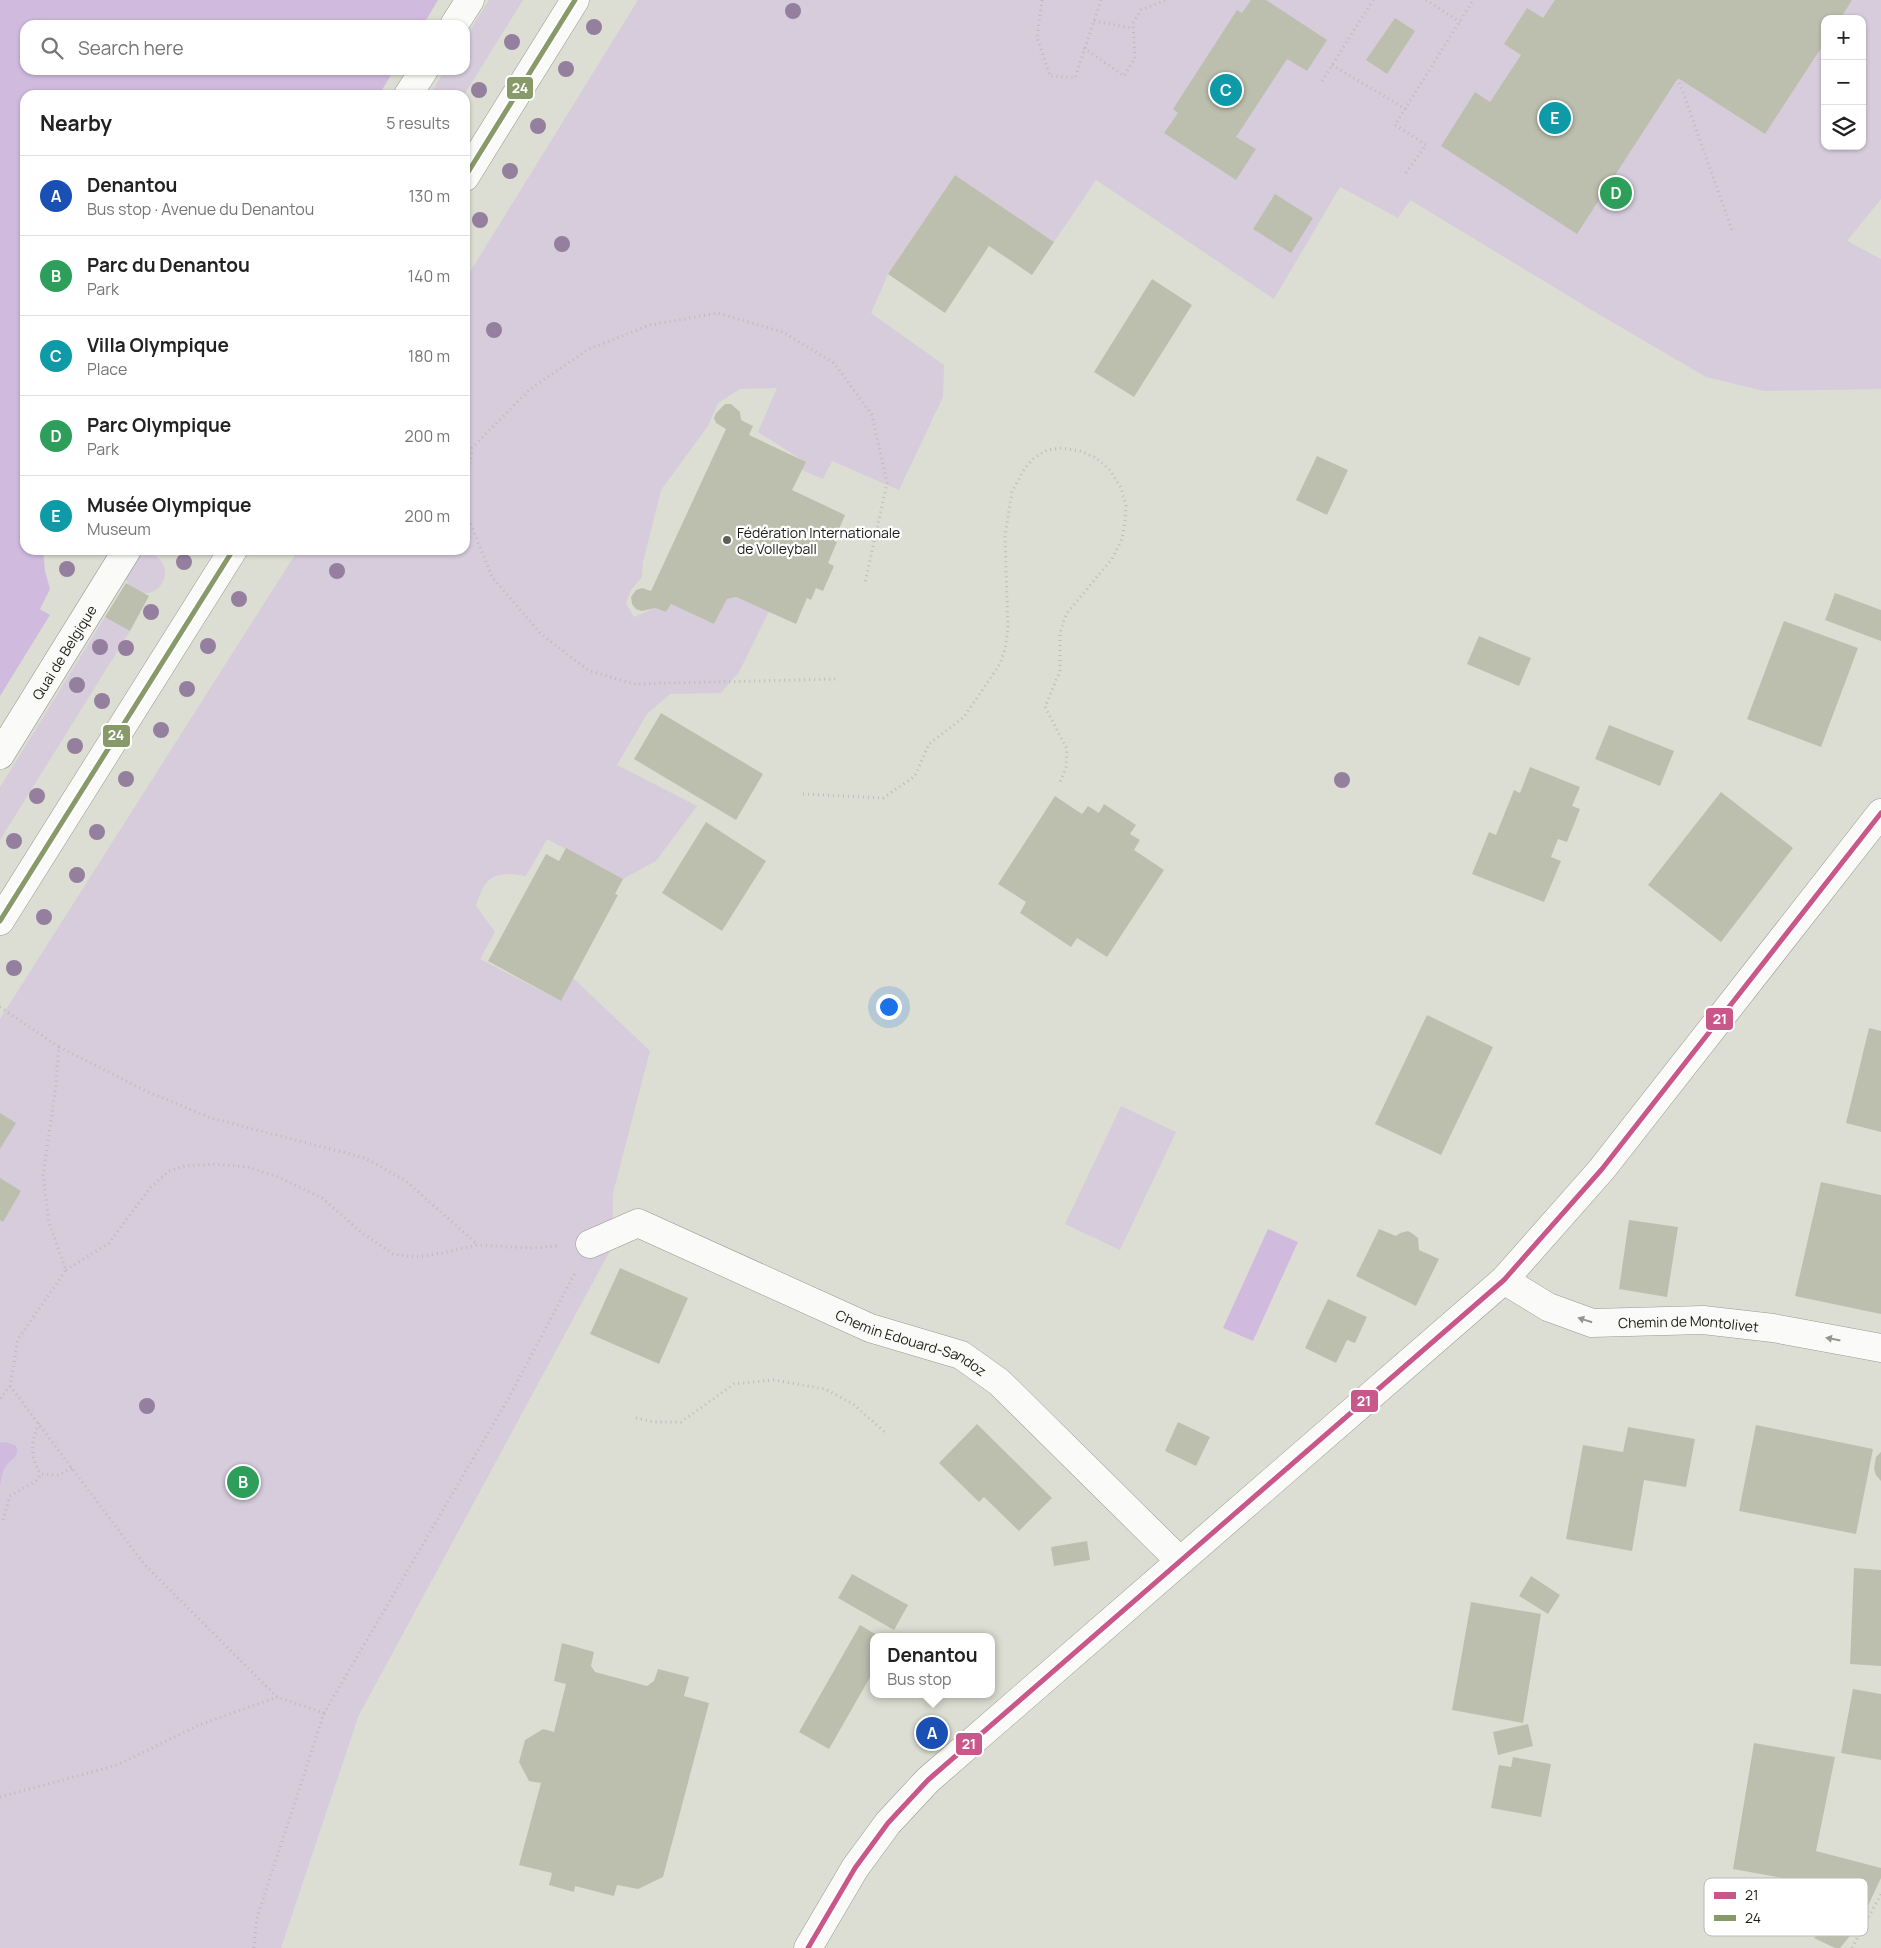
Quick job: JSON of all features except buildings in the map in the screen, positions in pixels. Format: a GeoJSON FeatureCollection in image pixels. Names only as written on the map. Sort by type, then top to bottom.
{"type":"FeatureCollection","features":[{"type":"Feature","properties":{"kind":"street"},"geometry":{"type":"LineString","coordinates":[[457,20],[470,0]]}},
{"type":"Feature","properties":{"kind":"street"},"geometry":{"type":"LineString","coordinates":[[470,169],[575,0]]}},
{"type":"Feature","properties":{"kind":"street"},"geometry":{"type":"LineString","coordinates":[[411,90],[421,75]]}},
{"type":"Feature","properties":{"kind":"street","name":"Quai de Belgique"},"geometry":{"type":"LineString","coordinates":[[0,754],[124,555]]}},
{"type":"Feature","properties":{"kind":"street"},"geometry":{"type":"LineString","coordinates":[[0,921],[230,555]]}},
{"type":"Feature","properties":{"kind":"street"},"geometry":{"type":"LineString","coordinates":[[808,1948],[855,1868],[888,1823],[928,1780],[1504,1280],[1602,1169],[1881,813]]}},
{"type":"Feature","properties":{"kind":"street","name":"Chemin Edouard-Sandoz"},"geometry":{"type":"LineString","coordinates":[[590,1244],[638,1223],[870,1328],[961,1355],[999,1382],[1180,1561]]}},
{"type":"Feature","properties":{"kind":"street","name":"Chemin de Montolivet"},"geometry":{"type":"LineString","coordinates":[[1504,1280],[1548,1308],[1592,1323],[1703,1320],[1773,1328],[1881,1348]]}},
{"type":"Feature","properties":{"kind":"path"},"geometry":{"type":"LineString","coordinates":[[1042,0],[1036,38],[1050,76],[1075,78],[1101,0]]}},
{"type":"Feature","properties":{"kind":"path"},"geometry":{"type":"LineString","coordinates":[[1084,48],[1124,76],[1134,58],[1133,23],[1141,10],[1166,0]]}},
{"type":"Feature","properties":{"kind":"path"},"geometry":{"type":"LineString","coordinates":[[1322,81],[1373,0]]}},
{"type":"Feature","properties":{"kind":"path"},"geometry":{"type":"LineString","coordinates":[[1426,0],[1460,22]]}},
{"type":"Feature","properties":{"kind":"path"},"geometry":{"type":"LineString","coordinates":[[1406,173],[1426,145],[1395,125],[1473,0]]}},
{"type":"Feature","properties":{"kind":"path"},"geometry":{"type":"LineString","coordinates":[[1094,21],[1132,28]]}},
{"type":"Feature","properties":{"kind":"path"},"geometry":{"type":"LineString","coordinates":[[1332,65],[1406,108]]}},
{"type":"Feature","properties":{"kind":"path"},"geometry":{"type":"LineString","coordinates":[[1678,78],[1733,233]]}},
{"type":"Feature","properties":{"kind":"path"},"geometry":{"type":"LineString","coordinates":[[470,461],[472,448],[530,389],[589,349],[650,326],[718,313],[783,332],[834,363],[872,415],[887,483],[865,583]]}},
{"type":"Feature","properties":{"kind":"path"},"geometry":{"type":"LineString","coordinates":[[803,794],[883,798],[915,776],[929,744],[964,717],[1000,664],[1005,649],[1008,629],[1005,536],[1012,492],[1025,468],[1034,458],[1047,450],[1062,448],[1080,450],[1096,458],[1110,470],[1121,488],[1126,506],[1122,539],[1112,559],[1068,613],[1060,633],[1060,671],[1045,707],[1067,749],[1066,767],[1059,785]]}},
{"type":"Feature","properties":{"kind":"path"},"geometry":{"type":"LineString","coordinates":[[470,522],[492,577],[542,634],[588,670],[632,684],[838,679]]}},
{"type":"Feature","properties":{"kind":"path"},"geometry":{"type":"LineString","coordinates":[[179,555],[184,558]]}},
{"type":"Feature","properties":{"kind":"path"},"geometry":{"type":"LineString","coordinates":[[0,1007],[59,1047],[146,1091],[211,1118],[365,1158],[406,1181],[477,1245]]}},
{"type":"Feature","properties":{"kind":"path"},"geometry":{"type":"LineString","coordinates":[[59,1047],[55,1093],[43,1175],[49,1223],[66,1270]]}},
{"type":"Feature","properties":{"kind":"path"},"geometry":{"type":"LineString","coordinates":[[0,1399],[10,1386],[18,1338],[66,1270],[109,1243],[150,1188],[169,1171],[185,1166],[216,1164],[248,1167],[278,1177],[322,1198],[361,1232],[393,1254],[417,1257],[477,1245],[530,1248],[590,1244]]}},
{"type":"Feature","properties":{"kind":"path"},"geometry":{"type":"LineString","coordinates":[[254,1948],[257,1918],[324,1713],[508,1399],[590,1244]]}},
{"type":"Feature","properties":{"kind":"path"},"geometry":{"type":"LineString","coordinates":[[636,1418],[654,1422],[681,1422],[734,1384],[774,1380],[824,1390],[853,1404],[887,1434]]}},
{"type":"Feature","properties":{"kind":"path"},"geometry":{"type":"LineString","coordinates":[[10,1386],[144,1564],[277,1698],[324,1713]]}},
{"type":"Feature","properties":{"kind":"path"},"geometry":{"type":"LineString","coordinates":[[39,1423],[32,1439],[35,1466],[41,1474],[58,1475],[72,1468]]}},
{"type":"Feature","properties":{"kind":"path"},"geometry":{"type":"LineString","coordinates":[[2,1520],[10,1496],[36,1481],[41,1474]]}},
{"type":"Feature","properties":{"kind":"path"},"geometry":{"type":"LineString","coordinates":[[0,1797],[117,1765],[199,1725],[277,1698]]}},
{"type":"Feature","properties":{"kind":"path"},"geometry":{"type":"LineString","coordinates":[[1868,1918],[1881,1894]]}},
{"type":"Feature","properties":{"kind":"path"},"geometry":{"type":"LineString","coordinates":[[1852,1948],[1858,1936]]}},
{"type":"Feature","properties":{"kind":"shaded area"},"geometry":{"type":"Polygon","coordinates":[[[0,0],[438,0],[426,20],[20,20],[20,75],[391,75],[382,90],[20,90],[20,555],[43,555],[45,571],[50,589],[40,609],[50,615],[0,696],[0,0]]]}},
{"type":"Feature","properties":{"kind":"shaded area"},"geometry":{"type":"Polygon","coordinates":[[[489,0],[523,0],[467,90],[433,90],[442,75],[470,75],[470,30],[489,0]]]}},
{"type":"Feature","properties":{"kind":"shaded area"},"geometry":{"type":"Polygon","coordinates":[[[638,0],[1881,0],[1881,199],[1847,241],[1881,259],[1881,389],[1764,391],[1706,377],[1410,200],[1398,218],[1340,187],[1274,299],[1096,180],[1054,242],[955,175],[888,274],[871,313],[944,365],[943,397],[899,490],[832,461],[823,479],[802,470],[805,462],[758,432],[777,388],[740,389],[718,403],[708,426],[661,490],[643,562],[642,577],[631,590],[626,603],[634,617],[655,608],[666,612],[671,604],[714,624],[727,599],[736,597],[769,611],[739,672],[721,693],[670,694],[647,714],[617,765],[697,806],[656,861],[623,879],[547,839],[526,876],[506,874],[493,878],[483,888],[476,906],[495,932],[480,959],[561,1001],[573,978],[650,1051],[613,1193],[612,1247],[358,1717],[281,1948],[0,1948],[0,1019],[295,555],[470,555],[470,272],[638,0]]]}},
{"type":"Feature","properties":{"kind":"shaded area"},"geometry":{"type":"Polygon","coordinates":[[[137,555],[156,556],[162,562],[165,573],[162,584],[156,590],[145,593],[134,590],[128,584],[125,573],[128,562],[137,555]]]}},
{"type":"Feature","properties":{"kind":"shaded area"},"geometry":{"type":"Polygon","coordinates":[[[105,617],[131,626],[130,631],[0,840],[0,787],[105,617]]]}},
{"type":"Feature","properties":{"kind":"shaded area"},"geometry":{"type":"Polygon","coordinates":[[[1121,1106],[1176,1132],[1120,1250],[1065,1224],[1121,1106]]]}},
{"type":"Feature","properties":{"kind":"shaded area"},"geometry":{"type":"Polygon","coordinates":[[[1268,1229],[1298,1242],[1253,1341],[1223,1328],[1268,1229]]]}},
{"type":"Feature","properties":{"kind":"shaded area"},"geometry":{"type":"Polygon","coordinates":[[[6,1442],[16,1446],[17,1453],[4,1468],[0,1485],[0,1443],[6,1442]]]}},
{"type":"Feature","properties":{"kind":"transit line","name":"24"},"geometry":{"type":"LineString","coordinates":[[470,169],[575,0]]}},
{"type":"Feature","properties":{"kind":"transit line","name":"24"},"geometry":{"type":"LineString","coordinates":[[0,921],[230,555]]}},
{"type":"Feature","properties":{"kind":"transit line","name":"21"},"geometry":{"type":"LineString","coordinates":[[808,1948],[855,1868],[888,1823],[928,1780],[1504,1280],[1602,1169],[1881,813]]}},
{"type":"Feature","properties":{"kind":"place","name":"Villa Olympique"},"geometry":{"type":"Point","coordinates":[1226,90]}},
{"type":"Feature","properties":{"kind":"place","name":"Musée Olympique"},"geometry":{"type":"Point","coordinates":[1555,118]}},
{"type":"Feature","properties":{"kind":"place","name":"Parc Olympique"},"geometry":{"type":"Point","coordinates":[1616,193]}},
{"type":"Feature","properties":{"kind":"place","name":"Fédération Internationale de Volleyball"},"geometry":{"type":"Point","coordinates":[727,540]}},
{"type":"Feature","properties":{"kind":"place","name":"Parc du Denantou"},"geometry":{"type":"Point","coordinates":[243,1482]}},
{"type":"Feature","properties":{"kind":"place","name":"Denantou"},"geometry":{"type":"Point","coordinates":[932,1733]}}]}
